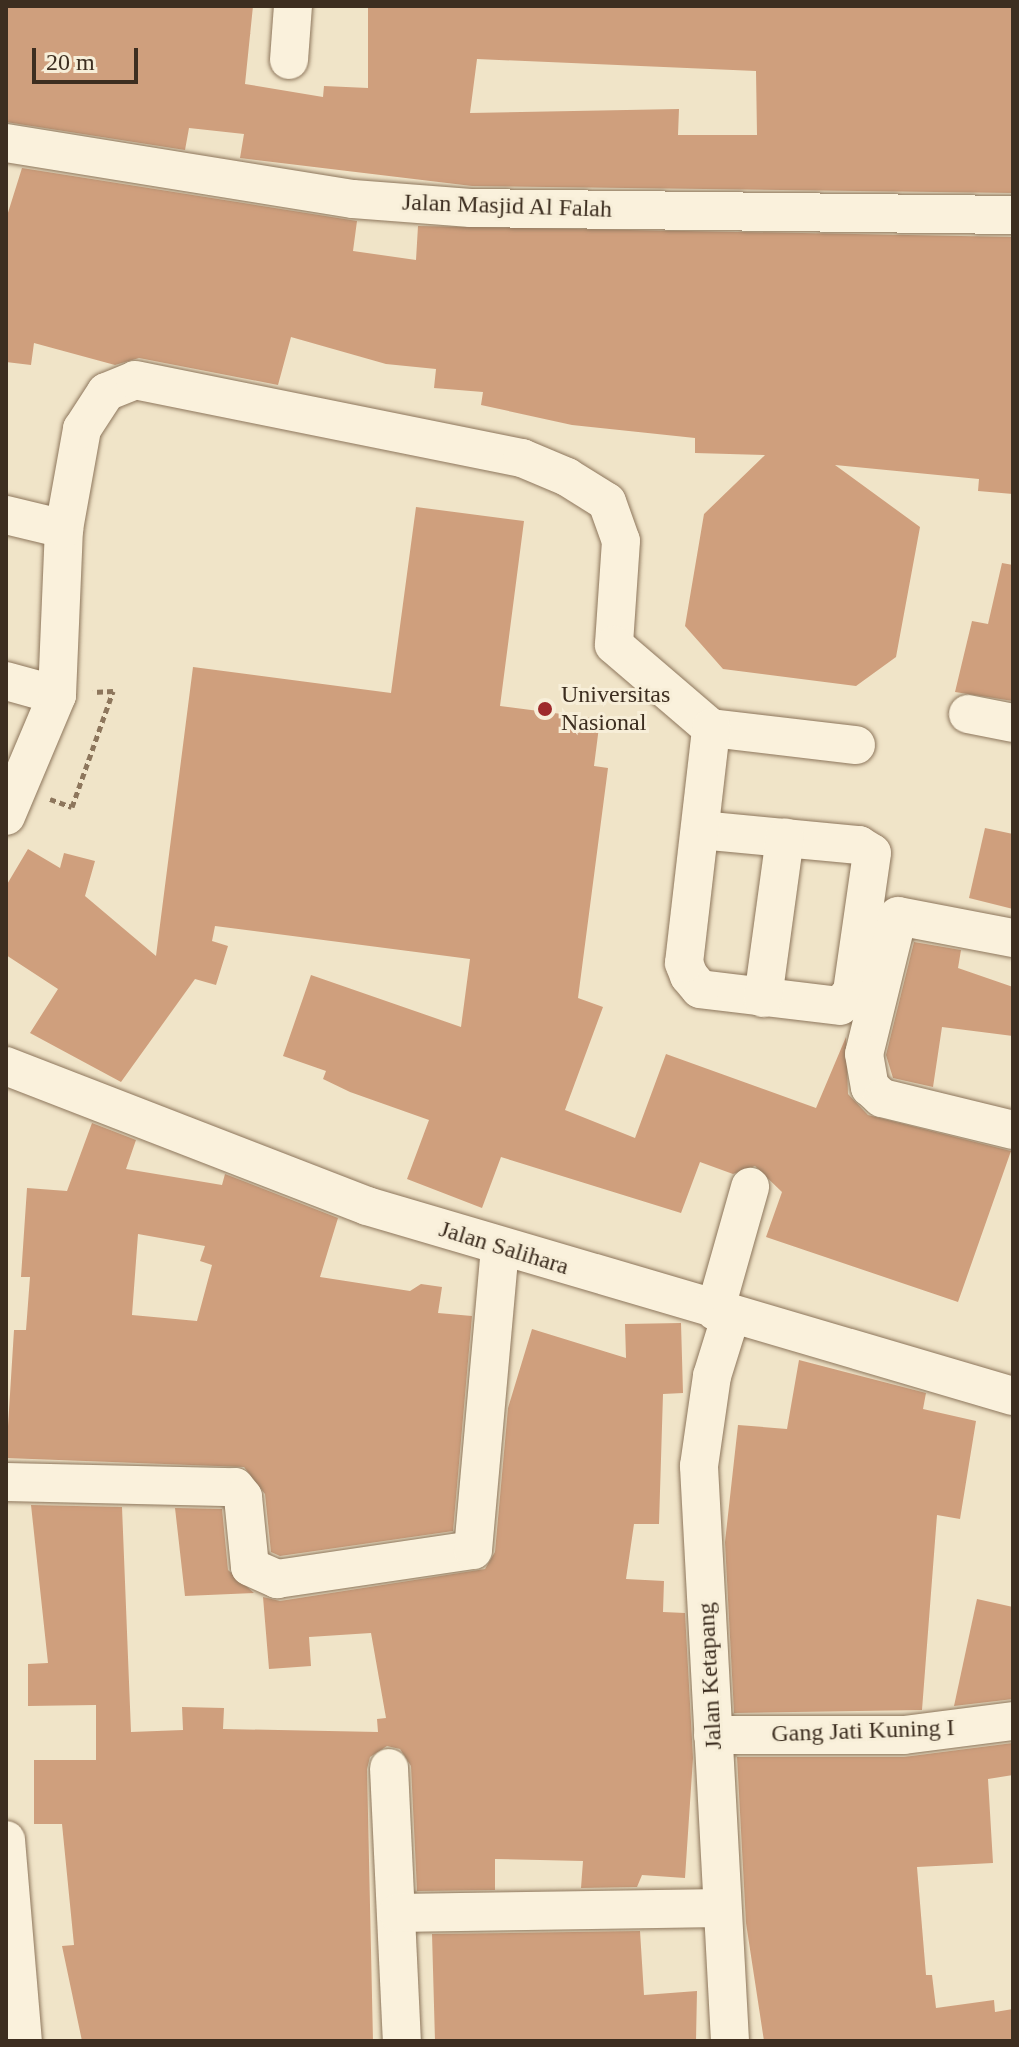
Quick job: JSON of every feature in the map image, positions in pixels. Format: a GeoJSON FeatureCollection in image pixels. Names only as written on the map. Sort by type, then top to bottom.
{"type":"FeatureCollection","features":[{"type":"Feature","properties":{"kind":"street"},"geometry":{"type":"LineString","coordinates":[[289,60],[293,6]]}},
{"type":"Feature","properties":{"kind":"street","name":"Jalan Masjid Al Falah"},"geometry":{"type":"LineString","coordinates":[[6,143],[353,199],[471,208],[1013,215]]}},
{"type":"Feature","properties":{"kind":"street"},"geometry":{"type":"LineString","coordinates":[[15,783],[57,695],[64,529],[89,410],[106,392],[135,380],[522,458],[607,502],[621,541],[614,645],[711,728],[856,745]]}},
{"type":"Feature","properties":{"kind":"street"},"geometry":{"type":"LineString","coordinates":[[6,515],[64,529]]}},
{"type":"Feature","properties":{"kind":"street"},"geometry":{"type":"LineString","coordinates":[[6,681],[57,695]]}},
{"type":"Feature","properties":{"kind":"street"},"geometry":{"type":"LineString","coordinates":[[968,714],[1013,723]]}},
{"type":"Feature","properties":{"kind":"street"},"geometry":{"type":"LineString","coordinates":[[700,830],[859,845],[872,853],[852,992],[828,1008],[700,989],[684,963],[711,728]]}},
{"type":"Feature","properties":{"kind":"street"},"geometry":{"type":"LineString","coordinates":[[763,998],[785,838]]}},
{"type":"Feature","properties":{"kind":"street"},"geometry":{"type":"LineString","coordinates":[[1013,938],[898,916],[864,1054],[870,1087],[882,1098],[1013,1130]]}},
{"type":"Feature","properties":{"kind":"street","name":"Jalan Salihara"},"geometry":{"type":"LineString","coordinates":[[6,1066],[367,1206],[1013,1396]]}},
{"type":"Feature","properties":{"kind":"street","name":"Jalan Ketapang"},"geometry":{"type":"LineString","coordinates":[[730,2041],[720,1908],[699,1466],[723,1313],[750,1187]]}},
{"type":"Feature","properties":{"kind":"street"},"geometry":{"type":"LineString","coordinates":[[6,1482],[235,1487],[243,1497],[250,1567],[277,1579],[473,1550],[500,1247]]}},
{"type":"Feature","properties":{"kind":"street","name":"Gang Jati Kuning I"},"geometry":{"type":"LineString","coordinates":[[713,1735],[904,1735],[1013,1721]]}},
{"type":"Feature","properties":{"kind":"street"},"geometry":{"type":"LineString","coordinates":[[389,1768],[402,2041]]}},
{"type":"Feature","properties":{"kind":"street"},"geometry":{"type":"LineString","coordinates":[[8,1863],[23,2041]]}},
{"type":"Feature","properties":{"kind":"street"},"geometry":{"type":"LineString","coordinates":[[398,1913],[720,1908]]}},
{"type":"Feature","properties":{"kind":"path"},"geometry":{"type":"LineString","coordinates":[[15,783],[72,807],[113,691],[57,695]]}},
{"type":"Feature","properties":{"kind":"building"},"geometry":{"type":"Polygon","coordinates":[[[6,6],[253,6],[245,84],[323,97],[324,86],[368,88],[368,6],[1013,6],[1013,193],[472,186],[240,158],[244,134],[189,128],[185,150],[6,122],[6,6]],[[477,59],[470,113],[679,109],[678,135],[757,135],[756,71],[477,59]]]}},
{"type":"Feature","properties":{"kind":"building"},"geometry":{"type":"Polygon","coordinates":[[[22,168],[357,221],[353,251],[416,260],[418,226],[1013,237],[1013,494],[978,491],[979,479],[835,465],[920,527],[896,657],[856,686],[723,669],[685,626],[704,514],[765,455],[695,453],[695,438],[572,425],[481,405],[483,392],[434,388],[436,369],[386,364],[291,337],[278,385],[139,358],[115,365],[34,343],[31,365],[6,362],[6,219],[22,168]]]}},
{"type":"Feature","properties":{"kind":"building"},"geometry":{"type":"Polygon","coordinates":[[[416,507],[524,521],[500,706],[600,719],[594,766],[608,768],[578,998],[603,1007],[565,1110],[635,1138],[666,1054],[816,1108],[846,1037],[848,1094],[868,1115],[1011,1151],[958,1302],[766,1237],[782,1192],[755,1166],[733,1174],[700,1162],[681,1213],[501,1157],[482,1208],[407,1179],[429,1120],[350,1092],[323,1079],[326,1071],[283,1056],[311,975],[461,1027],[470,959],[215,926],[212,941],[228,946],[216,985],[195,979],[121,1082],[30,1033],[58,989],[6,955],[6,886],[28,849],[60,868],[64,853],[95,861],[85,896],[156,956],[193,667],[391,693],[416,507]]]}},
{"type":"Feature","properties":{"kind":"building"},"geometry":{"type":"Polygon","coordinates":[[[1002,563],[1013,565],[1013,701],[955,692],[972,621],[988,624],[1002,563]]]}},
{"type":"Feature","properties":{"kind":"building"},"geometry":{"type":"Polygon","coordinates":[[[985,828],[1013,834],[1013,909],[969,898],[985,828]]]}},
{"type":"Feature","properties":{"kind":"building"},"geometry":{"type":"Polygon","coordinates":[[[914,942],[961,950],[958,968],[1013,987],[1013,1036],[942,1027],[933,1087],[893,1078],[886,1055],[914,942]]]}},
{"type":"Feature","properties":{"kind":"building"},"geometry":{"type":"Polygon","coordinates":[[[92,1123],[136,1140],[126,1169],[222,1185],[225,1174],[338,1218],[320,1277],[410,1291],[421,1284],[442,1287],[438,1313],[472,1316],[453,1531],[280,1556],[271,1552],[265,1494],[244,1467],[6,1458],[14,1330],[26,1330],[30,1277],[21,1277],[27,1188],[67,1191],[92,1123]],[[138,1234],[132,1315],[197,1321],[212,1265],[200,1261],[205,1246],[138,1234]]]}},
{"type":"Feature","properties":{"kind":"building"},"geometry":{"type":"Polygon","coordinates":[[[681,1323],[683,1393],[663,1394],[659,1524],[634,1524],[626,1579],[664,1581],[663,1612],[685,1613],[693,1758],[685,1878],[642,1875],[637,1887],[581,1888],[583,1861],[495,1859],[495,1890],[417,1891],[411,1766],[400,1749],[387,1746],[370,1757],[367,1769],[373,2041],[82,2041],[62,1946],[74,1945],[62,1824],[34,1824],[34,1760],[96,1760],[96,1705],[28,1706],[28,1664],[48,1663],[31,1505],[122,1507],[131,1732],[183,1730],[182,1707],[224,1708],[223,1729],[378,1732],[377,1719],[386,1718],[371,1633],[309,1637],[311,1666],[269,1669],[263,1597],[280,1601],[485,1569],[495,1552],[508,1408],[532,1329],[626,1358],[625,1324],[681,1323]]]}},
{"type":"Feature","properties":{"kind":"building"},"geometry":{"type":"Polygon","coordinates":[[[799,1360],[926,1393],[923,1409],[976,1421],[960,1519],[937,1515],[922,1710],[734,1713],[725,1542],[738,1425],[787,1429],[799,1360]]]}},
{"type":"Feature","properties":{"kind":"building"},"geometry":{"type":"Polygon","coordinates":[[[175,1508],[222,1509],[228,1570],[254,1593],[185,1596],[175,1508]]]}},
{"type":"Feature","properties":{"kind":"building"},"geometry":{"type":"Polygon","coordinates":[[[977,1599],[1013,1607],[1013,1699],[954,1706],[977,1599]]]}},
{"type":"Feature","properties":{"kind":"building"},"geometry":{"type":"Polygon","coordinates":[[[1013,1743],[1013,1775],[988,1779],[993,1863],[917,1867],[926,1975],[932,1975],[936,2008],[994,2000],[995,2012],[1013,2009],[1013,2041],[764,2041],[746,1923],[737,1757],[904,1757],[1013,1743]]]}},
{"type":"Feature","properties":{"kind":"building"},"geometry":{"type":"Polygon","coordinates":[[[640,1931],[644,1995],[697,1991],[696,2041],[435,2041],[432,1934],[640,1931]]]}},
{"type":"Feature","properties":{"kind":"place","name":"Universitas Nasional"},"geometry":{"type":"Point","coordinates":[545,709]}}]}
